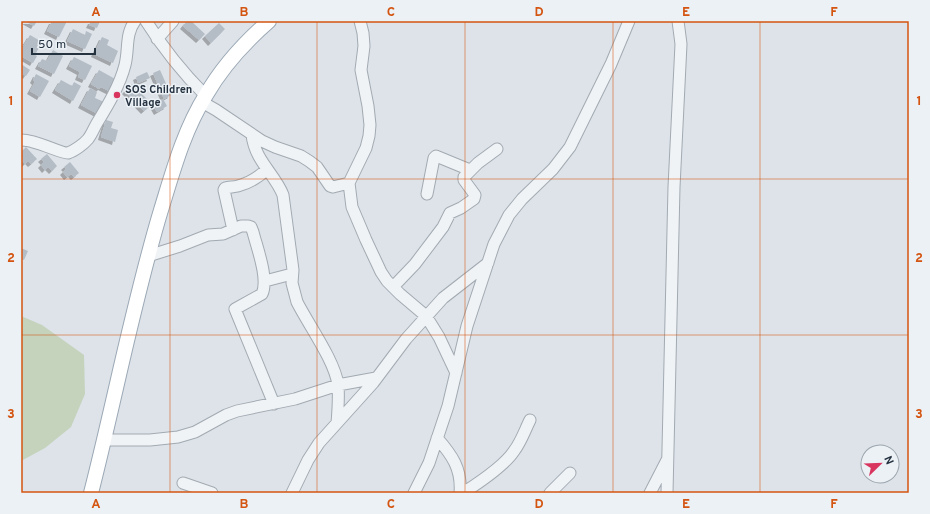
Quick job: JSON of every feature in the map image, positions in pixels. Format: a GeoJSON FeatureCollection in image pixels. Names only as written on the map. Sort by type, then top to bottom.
{"type":"FeatureCollection","features":[{"type":"Feature","properties":{"kind":"main road"},"geometry":{"type":"LineString","coordinates":[[91,493],[148,256],[188,128],[204,99],[228,64],[254,34],[269,21]]}},
{"type":"Feature","properties":{"kind":"street"},"geometry":{"type":"LineString","coordinates":[[21,140],[37,142],[65,153],[74,150],[88,140],[107,107],[123,73],[126,63],[127,42],[130,28],[135,21]]}},
{"type":"Feature","properties":{"kind":"street"},"geometry":{"type":"LineString","coordinates":[[146,21],[157,39],[184,74],[204,99],[216,110],[252,135],[274,147],[301,156],[309,161],[317,167],[330,186],[333,187],[349,183]]}},
{"type":"Feature","properties":{"kind":"street"},"geometry":{"type":"LineString","coordinates":[[157,39],[173,21]]}},
{"type":"Feature","properties":{"kind":"street"},"geometry":{"type":"LineString","coordinates":[[360,21],[364,46],[360,70],[368,106],[370,131],[366,148],[349,183],[352,207],[381,272],[394,287],[426,316],[439,337],[456,373]]}},
{"type":"Feature","properties":{"kind":"street"},"geometry":{"type":"LineString","coordinates":[[414,493],[429,463],[450,400],[467,326],[494,244],[509,215],[522,199],[553,169],[570,147],[611,64],[629,21]]}},
{"type":"Feature","properties":{"kind":"street"},"geometry":{"type":"LineString","coordinates":[[667,493],[674,187],[681,44],[678,21]]}},
{"type":"Feature","properties":{"kind":"street"},"geometry":{"type":"LineString","coordinates":[[252,135],[257,153],[281,190],[284,201],[292,265],[292,283],[297,302],[336,375],[338,385],[337,423]]}},
{"type":"Feature","properties":{"kind":"street"},"geometry":{"type":"LineString","coordinates":[[394,287],[415,264],[438,234],[450,213],[461,208],[474,199],[475,195],[464,180],[464,177],[470,170],[498,150]]}},
{"type":"Feature","properties":{"kind":"street"},"geometry":{"type":"LineString","coordinates":[[427,194],[434,158],[436,156],[470,170]]}},
{"type":"Feature","properties":{"kind":"street"},"geometry":{"type":"LineString","coordinates":[[233,230],[224,190],[225,188],[245,184],[260,177],[267,170]]}},
{"type":"Feature","properties":{"kind":"street"},"geometry":{"type":"LineString","coordinates":[[148,256],[208,235],[224,234],[241,226],[250,227],[253,232],[265,281],[262,294],[235,309],[274,404]]}},
{"type":"Feature","properties":{"kind":"street"},"geometry":{"type":"LineString","coordinates":[[292,493],[313,452],[376,378],[406,339],[443,298],[488,263]]}},
{"type":"Feature","properties":{"kind":"street"},"geometry":{"type":"LineString","coordinates":[[265,281],[292,274]]}},
{"type":"Feature","properties":{"kind":"street"},"geometry":{"type":"LineString","coordinates":[[104,440],[150,440],[178,437],[195,432],[226,415],[295,400],[338,385],[376,378]]}},
{"type":"Feature","properties":{"kind":"street"},"geometry":{"type":"LineString","coordinates":[[437,438],[450,453],[455,462],[462,493],[474,486],[508,460],[515,451],[530,420]]}},
{"type":"Feature","properties":{"kind":"street"},"geometry":{"type":"LineString","coordinates":[[650,493],[668,458]]}},
{"type":"Feature","properties":{"kind":"street"},"geometry":{"type":"LineString","coordinates":[[550,493],[570,474]]}},
{"type":"Feature","properties":{"kind":"street"},"geometry":{"type":"LineString","coordinates":[[183,483],[212,493]]}},
{"type":"Feature","properties":{"kind":"green space"},"geometry":{"type":"Polygon","coordinates":[[[21,316],[42,325],[84,355],[85,394],[71,427],[45,448],[21,461],[21,316]]]}},
{"type":"Feature","properties":{"kind":"building"},"geometry":{"type":"Polygon","coordinates":[[[25,21],[37,21],[34,26],[25,21]]]}},
{"type":"Feature","properties":{"kind":"building"},"geometry":{"type":"Polygon","coordinates":[[[52,21],[67,21],[59,37],[47,31],[52,21]]]}},
{"type":"Feature","properties":{"kind":"building"},"geometry":{"type":"Polygon","coordinates":[[[91,21],[100,21],[97,28],[89,25],[91,21]]]}},
{"type":"Feature","properties":{"kind":"building"},"geometry":{"type":"Polygon","coordinates":[[[187,21],[191,21],[205,34],[199,40],[183,26],[187,21]]]}},
{"type":"Feature","properties":{"kind":"building"},"geometry":{"type":"Polygon","coordinates":[[[219,23],[225,29],[211,43],[205,36],[219,23]]]}},
{"type":"Feature","properties":{"kind":"building"},"geometry":{"type":"Polygon","coordinates":[[[73,29],[85,35],[86,31],[92,34],[85,49],[67,41],[73,29]]]}},
{"type":"Feature","properties":{"kind":"building"},"geometry":{"type":"Polygon","coordinates":[[[30,35],[42,42],[35,55],[37,56],[33,63],[21,56],[21,50],[30,35]]]}},
{"type":"Feature","properties":{"kind":"building"},"geometry":{"type":"Polygon","coordinates":[[[102,37],[109,40],[107,45],[118,51],[113,63],[94,54],[102,37]]]}},
{"type":"Feature","properties":{"kind":"building"},"geometry":{"type":"Polygon","coordinates":[[[53,50],[63,56],[54,74],[38,66],[42,59],[47,61],[53,50]]]}},
{"type":"Feature","properties":{"kind":"building"},"geometry":{"type":"Polygon","coordinates":[[[74,57],[92,66],[85,80],[78,77],[80,72],[69,66],[74,57]]]}},
{"type":"Feature","properties":{"kind":"building"},"geometry":{"type":"Polygon","coordinates":[[[21,64],[30,70],[26,76],[23,74],[21,77],[21,64]]]}},
{"type":"Feature","properties":{"kind":"building"},"geometry":{"type":"Polygon","coordinates":[[[99,70],[117,80],[111,92],[101,87],[99,89],[91,84],[99,70]]]}},
{"type":"Feature","properties":{"kind":"building"},"geometry":{"type":"Polygon","coordinates":[[[160,70],[171,95],[164,99],[153,73],[160,70]]]}},
{"type":"Feature","properties":{"kind":"building"},"geometry":{"type":"Polygon","coordinates":[[[147,72],[150,78],[138,83],[136,77],[147,72]]]}},
{"type":"Feature","properties":{"kind":"building"},"geometry":{"type":"Polygon","coordinates":[[[36,74],[49,81],[40,97],[30,91],[35,82],[33,80],[36,74]]]}},
{"type":"Feature","properties":{"kind":"building"},"geometry":{"type":"Polygon","coordinates":[[[61,80],[72,86],[74,82],[81,86],[73,101],[55,90],[61,80]]]}},
{"type":"Feature","properties":{"kind":"building"},"geometry":{"type":"Polygon","coordinates":[[[132,84],[152,104],[144,111],[125,91],[132,84]]]}},
{"type":"Feature","properties":{"kind":"building"},"geometry":{"type":"Polygon","coordinates":[[[90,88],[97,92],[95,98],[104,102],[98,114],[81,105],[90,88]]]}},
{"type":"Feature","properties":{"kind":"building"},"geometry":{"type":"Polygon","coordinates":[[[163,99],[167,106],[157,112],[153,105],[163,99]]]}},
{"type":"Feature","properties":{"kind":"building"},"geometry":{"type":"Polygon","coordinates":[[[106,120],[113,122],[111,128],[118,130],[115,142],[101,137],[106,120]]]}},
{"type":"Feature","properties":{"kind":"building"},"geometry":{"type":"Polygon","coordinates":[[[26,147],[37,159],[31,164],[28,161],[25,164],[21,159],[24,157],[21,152],[26,147]]]}},
{"type":"Feature","properties":{"kind":"building"},"geometry":{"type":"Polygon","coordinates":[[[47,154],[57,166],[52,171],[48,167],[45,170],[41,165],[44,162],[41,159],[47,154]]]}},
{"type":"Feature","properties":{"kind":"building"},"geometry":{"type":"Polygon","coordinates":[[[70,162],[79,173],[74,177],[71,174],[67,177],[63,172],[66,169],[64,167],[70,162]]]}},
{"type":"Feature","properties":{"kind":"building"},"geometry":{"type":"Polygon","coordinates":[[[21,248],[28,251],[24,260],[21,259],[21,248]]]}},
{"type":"Feature","properties":{"kind":"place","name":"SOS Children Village"},"geometry":{"type":"Point","coordinates":[117,95]}}]}
